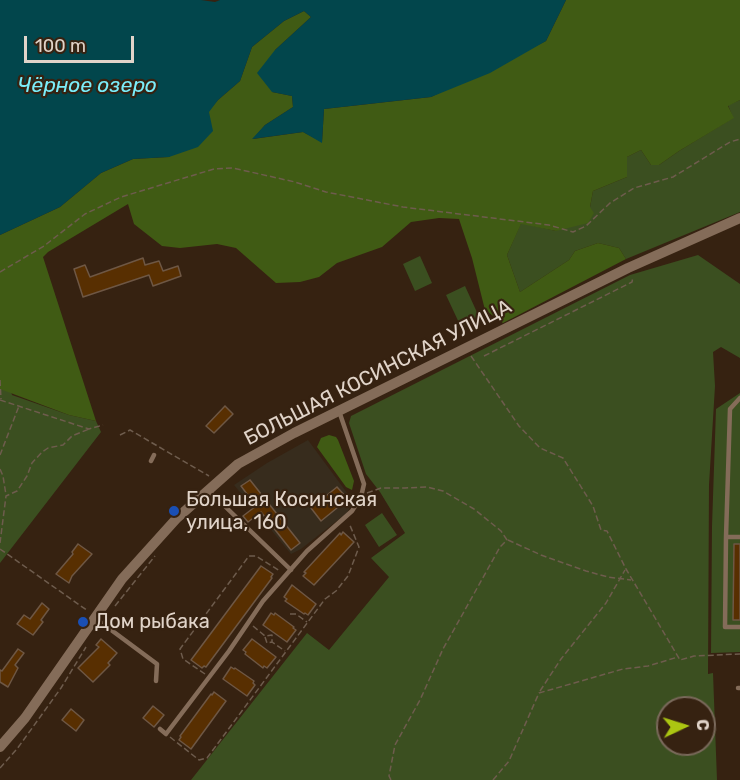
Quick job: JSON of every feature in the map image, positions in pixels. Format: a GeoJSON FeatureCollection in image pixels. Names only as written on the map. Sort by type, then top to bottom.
{"type":"FeatureCollection","features":[{"type":"Feature","properties":{"kind":"street","name":"БОЛЬШАЯ КОСИНСКАЯ УЛИЦА"},"geometry":{"type":"LineString","coordinates":[[0,747],[25,718],[122,579],[177,518],[238,464],[294,433],[628,268],[740,218]]}},
{"type":"Feature","properties":{"kind":"lane"},"geometry":{"type":"LineString","coordinates":[[740,398],[730,410],[725,627],[740,627]]}},
{"type":"Feature","properties":{"kind":"lane"},"geometry":{"type":"LineString","coordinates":[[160,729],[166,734],[249,624],[263,601],[308,551],[352,511],[362,494],[364,484],[339,411]]}},
{"type":"Feature","properties":{"kind":"lane"},"geometry":{"type":"LineString","coordinates":[[151,460],[154,455]]}},
{"type":"Feature","properties":{"kind":"lane"},"geometry":{"type":"LineString","coordinates":[[208,490],[289,572]]}},
{"type":"Feature","properties":{"kind":"lane"},"geometry":{"type":"LineString","coordinates":[[726,537],[740,537]]}},
{"type":"Feature","properties":{"kind":"lane"},"geometry":{"type":"LineString","coordinates":[[96,617],[157,664],[156,681]]}},
{"type":"Feature","properties":{"kind":"path"},"geometry":{"type":"LineString","coordinates":[[0,272],[44,246],[85,214],[122,197],[214,169],[233,168],[295,182],[326,192],[403,207],[549,225],[573,232],[586,226],[610,203],[634,188],[672,177],[730,142],[740,139]]}},
{"type":"Feature","properties":{"kind":"path"},"geometry":{"type":"LineString","coordinates":[[484,356],[632,282],[633,275]]}},
{"type":"Feature","properties":{"kind":"path"},"geometry":{"type":"LineString","coordinates":[[465,349],[519,426],[540,448],[563,458],[593,506],[601,530],[607,531],[626,569],[678,657],[681,660],[694,656],[740,654]]}},
{"type":"Feature","properties":{"kind":"path"},"geometry":{"type":"LineString","coordinates":[[0,380],[0,400],[89,429]]}},
{"type":"Feature","properties":{"kind":"path"},"geometry":{"type":"LineString","coordinates":[[0,455],[19,406]]}},
{"type":"Feature","properties":{"kind":"path"},"geometry":{"type":"LineString","coordinates":[[6,496],[17,490],[27,476],[32,463],[42,452],[48,448],[63,446],[72,436],[103,425]]}},
{"type":"Feature","properties":{"kind":"path"},"geometry":{"type":"LineString","coordinates":[[120,435],[130,430],[212,478]]}},
{"type":"Feature","properties":{"kind":"path"},"geometry":{"type":"LineString","coordinates":[[0,470],[6,496],[0,543]]}},
{"type":"Feature","properties":{"kind":"path"},"geometry":{"type":"LineString","coordinates":[[362,494],[381,488],[427,487],[443,491],[474,509],[501,531],[507,540],[586,571],[633,580]]}},
{"type":"Feature","properties":{"kind":"path"},"geometry":{"type":"LineString","coordinates":[[166,734],[199,760],[204,760],[325,599],[336,591],[348,576],[359,547],[346,516]]}},
{"type":"Feature","properties":{"kind":"path"},"geometry":{"type":"LineString","coordinates":[[391,780],[389,776],[396,745],[443,650],[500,547],[507,540]]}},
{"type":"Feature","properties":{"kind":"path"},"geometry":{"type":"LineString","coordinates":[[0,549],[96,617]]}},
{"type":"Feature","properties":{"kind":"path"},"geometry":{"type":"LineString","coordinates":[[115,606],[161,549]]}},
{"type":"Feature","properties":{"kind":"path"},"geometry":{"type":"LineString","coordinates":[[210,677],[183,659],[180,649],[249,556],[252,555],[289,572]]}},
{"type":"Feature","properties":{"kind":"path"},"geometry":{"type":"LineString","coordinates":[[493,780],[509,761],[539,693],[561,659],[606,603],[626,569]]}},
{"type":"Feature","properties":{"kind":"path"},"geometry":{"type":"LineString","coordinates":[[290,614],[296,614],[308,622]]}},
{"type":"Feature","properties":{"kind":"path"},"geometry":{"type":"LineString","coordinates":[[249,624],[265,636],[266,642],[272,642],[286,652]]}},
{"type":"Feature","properties":{"kind":"path"},"geometry":{"type":"LineString","coordinates":[[265,636],[272,635],[272,642]]}},
{"type":"Feature","properties":{"kind":"path"},"geometry":{"type":"LineString","coordinates":[[0,768],[17,749],[61,688],[88,644]]}},
{"type":"Feature","properties":{"kind":"path"},"geometry":{"type":"LineString","coordinates":[[539,693],[623,669],[648,666],[678,657]]}},
{"type":"Feature","properties":{"kind":"shaded area"},"geometry":{"type":"Polygon","coordinates":[[[308,440],[353,501],[347,513],[301,549],[291,554],[234,485],[308,440]]]}},
{"type":"Feature","properties":{"kind":"green space"},"geometry":{"type":"Polygon","coordinates":[[[566,0],[740,0],[740,100],[728,106],[734,118],[659,165],[651,165],[641,150],[627,157],[627,177],[593,191],[590,207],[594,213],[588,223],[556,231],[521,224],[507,255],[520,292],[569,260],[575,251],[598,243],[619,248],[626,259],[503,323],[485,310],[459,219],[439,218],[411,222],[382,247],[337,263],[319,277],[300,282],[276,283],[236,248],[217,244],[180,248],[162,246],[134,224],[128,204],[43,257],[96,421],[69,415],[0,389],[0,235],[60,207],[101,173],[133,159],[169,157],[218,100],[240,81],[252,47],[284,21],[304,11],[311,17],[275,50],[272,92],[292,96],[293,107],[265,125],[253,139],[303,132],[322,142],[324,109],[431,97],[546,41],[566,0]]]}},
{"type":"Feature","properties":{"kind":"green space"},"geometry":{"type":"Polygon","coordinates":[[[740,100],[740,212],[626,259],[619,248],[598,243],[575,251],[569,260],[520,292],[507,255],[521,223],[556,231],[590,207],[593,191],[627,177],[627,157],[641,150],[651,165],[659,165],[733,118],[728,105],[740,100]]]}},
{"type":"Feature","properties":{"kind":"green space"},"geometry":{"type":"Polygon","coordinates":[[[698,255],[740,284],[740,358],[721,347],[713,352],[715,386],[709,485],[708,674],[713,673],[714,696],[656,696],[656,756],[716,756],[716,753],[717,780],[191,780],[307,633],[329,650],[389,577],[371,558],[405,533],[366,474],[349,423],[351,416],[630,275],[698,255]]]}},
{"type":"Feature","properties":{"kind":"green space"},"geometry":{"type":"Polygon","coordinates":[[[420,256],[432,283],[415,291],[403,264],[420,256]]]}},
{"type":"Feature","properties":{"kind":"green space"},"geometry":{"type":"Polygon","coordinates":[[[465,286],[480,319],[461,327],[446,295],[465,286]]]}},
{"type":"Feature","properties":{"kind":"green space"},"geometry":{"type":"Polygon","coordinates":[[[0,351],[12,395],[69,415],[96,421],[101,432],[0,563],[0,351]]]}},
{"type":"Feature","properties":{"kind":"green space"},"geometry":{"type":"Polygon","coordinates":[[[740,393],[740,652],[711,653],[716,409],[740,393]]]}},
{"type":"Feature","properties":{"kind":"green space"},"geometry":{"type":"Polygon","coordinates":[[[329,435],[338,440],[354,481],[352,490],[346,487],[317,447],[321,438],[329,435]]]}},
{"type":"Feature","properties":{"kind":"green space"},"geometry":{"type":"Polygon","coordinates":[[[382,513],[397,535],[379,547],[365,525],[382,513]]]}},
{"type":"Feature","properties":{"kind":"water","name":"Чёрное озеро"},"geometry":{"type":"Polygon","coordinates":[[[0,0],[201,0],[215,2],[220,0],[566,0],[546,41],[490,73],[431,97],[324,109],[322,143],[303,132],[252,139],[265,125],[293,107],[292,96],[272,92],[257,73],[275,50],[311,17],[304,11],[284,21],[252,47],[240,81],[218,100],[209,112],[213,131],[198,147],[169,157],[133,159],[101,173],[60,207],[0,235],[0,0]]]}},
{"type":"Feature","properties":{"kind":"building"},"geometry":{"type":"Polygon","coordinates":[[[143,258],[145,265],[159,261],[163,271],[178,266],[181,276],[153,286],[149,275],[83,297],[74,269],[85,265],[90,277],[143,258]]]}},
{"type":"Feature","properties":{"kind":"building"},"geometry":{"type":"Polygon","coordinates":[[[225,406],[233,414],[214,433],[206,426],[225,406]]]}},
{"type":"Feature","properties":{"kind":"building"},"geometry":{"type":"Polygon","coordinates":[[[250,480],[300,543],[291,550],[261,512],[248,522],[243,516],[256,506],[241,486],[250,480]]]}},
{"type":"Feature","properties":{"kind":"building"},"geometry":{"type":"Polygon","coordinates":[[[337,487],[348,499],[321,521],[311,508],[337,487]]]}},
{"type":"Feature","properties":{"kind":"building"},"geometry":{"type":"Polygon","coordinates":[[[343,532],[354,542],[314,585],[303,576],[306,573],[304,572],[343,532]]]}},
{"type":"Feature","properties":{"kind":"building"},"geometry":{"type":"Polygon","coordinates":[[[78,544],[92,554],[72,576],[69,583],[56,574],[73,554],[78,544]]]}},
{"type":"Feature","properties":{"kind":"building"},"geometry":{"type":"Polygon","coordinates":[[[734,544],[740,544],[740,620],[733,620],[734,544]]]}},
{"type":"Feature","properties":{"kind":"building"},"geometry":{"type":"Polygon","coordinates":[[[261,566],[273,574],[272,578],[206,667],[202,668],[191,660],[261,566]]]}},
{"type":"Feature","properties":{"kind":"building"},"geometry":{"type":"Polygon","coordinates":[[[292,585],[316,604],[308,615],[285,601],[287,599],[284,597],[292,585]]]}},
{"type":"Feature","properties":{"kind":"building"},"geometry":{"type":"Polygon","coordinates":[[[42,603],[49,609],[33,635],[17,624],[24,615],[30,619],[42,603]]]}},
{"type":"Feature","properties":{"kind":"building"},"geometry":{"type":"Polygon","coordinates":[[[271,613],[274,615],[275,613],[296,630],[287,642],[263,625],[271,613]]]}},
{"type":"Feature","properties":{"kind":"building"},"geometry":{"type":"Polygon","coordinates":[[[101,639],[117,653],[108,663],[110,665],[93,682],[78,668],[99,647],[96,645],[101,639]]]}},
{"type":"Feature","properties":{"kind":"building"},"geometry":{"type":"Polygon","coordinates":[[[252,639],[276,657],[267,668],[264,666],[263,668],[245,654],[243,650],[252,639]]]}},
{"type":"Feature","properties":{"kind":"building"},"geometry":{"type":"Polygon","coordinates":[[[18,649],[24,653],[15,665],[18,668],[8,687],[0,682],[0,670],[2,671],[18,649]]]}},
{"type":"Feature","properties":{"kind":"building"},"geometry":{"type":"Polygon","coordinates":[[[231,667],[254,681],[255,685],[247,696],[223,679],[231,667]]]}},
{"type":"Feature","properties":{"kind":"building"},"geometry":{"type":"Polygon","coordinates":[[[214,692],[226,701],[191,749],[179,740],[180,736],[214,692]]]}},
{"type":"Feature","properties":{"kind":"building"},"geometry":{"type":"Polygon","coordinates":[[[153,706],[164,715],[154,727],[143,718],[153,706]]]}},
{"type":"Feature","properties":{"kind":"building"},"geometry":{"type":"Polygon","coordinates":[[[71,709],[84,720],[76,731],[62,720],[71,709]]]}},
{"type":"Feature","properties":{"kind":"place","name":"Большая Косинская улица, 160"},"geometry":{"type":"Point","coordinates":[174,511]}},
{"type":"Feature","properties":{"kind":"place","name":"Дом рыбака"},"geometry":{"type":"Point","coordinates":[83,622]}}]}
